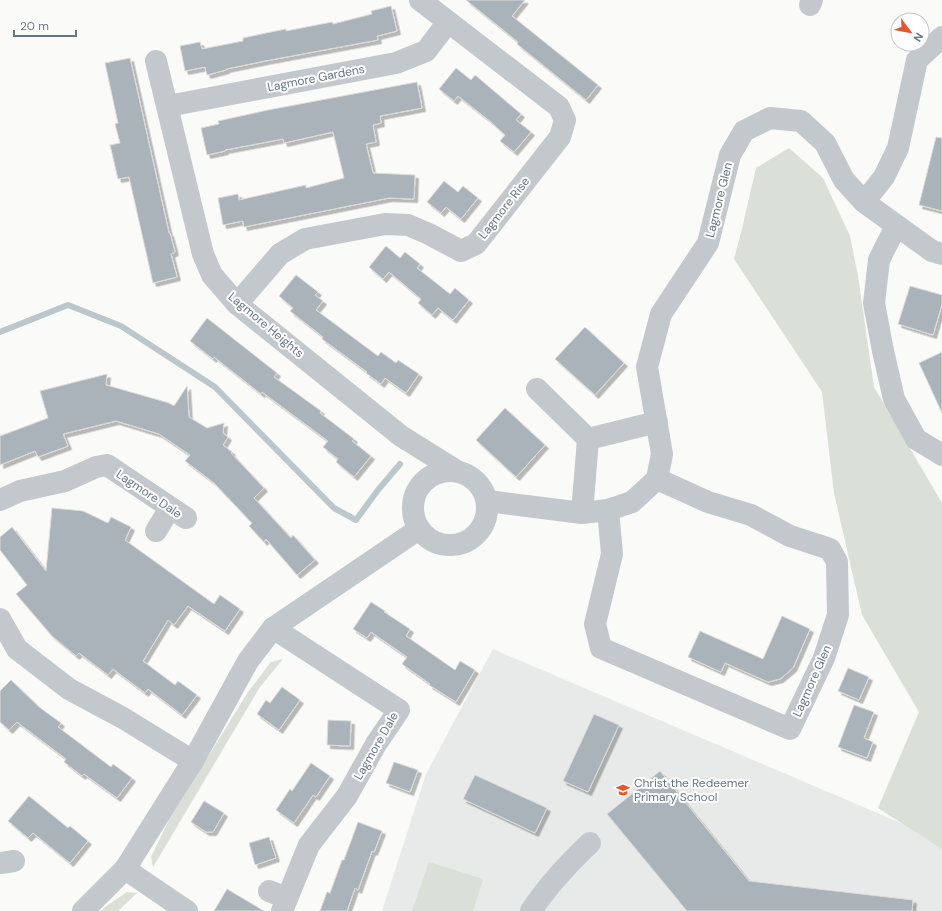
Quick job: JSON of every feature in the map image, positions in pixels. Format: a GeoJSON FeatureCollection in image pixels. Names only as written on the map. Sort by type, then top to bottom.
{"type":"FeatureCollection","features":[{"type":"Feature","properties":{"kind":"street","name":"Lagmore Rise"},"geometry":{"type":"LineString","coordinates":[[237,304],[280,254],[305,239],[385,224],[408,224],[461,251],[476,244],[560,137],[565,120],[559,107],[420,0]]}},
{"type":"Feature","properties":{"kind":"street","name":"Lagmore Gardens"},"geometry":{"type":"LineString","coordinates":[[168,106],[396,63],[426,51],[448,22]]}},
{"type":"Feature","properties":{"kind":"street"},"geometry":{"type":"LineString","coordinates":[[864,202],[884,177],[898,148],[917,60],[942,37]]}},
{"type":"Feature","properties":{"kind":"street","name":"Lagmore Heights"},"geometry":{"type":"LineString","coordinates":[[156,61],[203,254],[212,275],[237,304],[401,436],[456,471]]}},
{"type":"Feature","properties":{"kind":"street","name":"Lagmore Glen"},"geometry":{"type":"LineString","coordinates":[[608,510],[612,554],[595,624],[601,648],[790,729],[824,658],[838,615],[837,562],[830,549],[790,536],[751,515],[708,502],[656,479],[662,454],[648,367],[661,314],[708,243],[730,155],[744,131],[770,118],[800,121],[825,143],[844,180],[864,202],[932,252],[942,254]]}},
{"type":"Feature","properties":{"kind":"street"},"geometry":{"type":"LineString","coordinates":[[896,226],[879,260],[874,303],[882,351],[894,399],[916,438],[942,455]]}},
{"type":"Feature","properties":{"kind":"street"},"geometry":{"type":"LineString","coordinates":[[537,389],[588,439]]}},
{"type":"Feature","properties":{"kind":"street"},"geometry":{"type":"LineString","coordinates":[[588,439],[657,422]]}},
{"type":"Feature","properties":{"kind":"street","name":"Lagmore Heights"},"geometry":{"type":"LineString","coordinates":[[401,436],[425,480]]}},
{"type":"Feature","properties":{"kind":"street"},"geometry":{"type":"LineString","coordinates":[[582,513],[588,439]]}},
{"type":"Feature","properties":{"kind":"street","name":"Lagmore Dale"},"geometry":{"type":"LineString","coordinates":[[0,500],[20,491],[64,481],[96,467],[107,466],[178,513],[156,531]]}},
{"type":"Feature","properties":{"kind":"street"},"geometry":{"type":"LineString","coordinates":[[445,471],[456,471],[467,475],[477,482],[483,490],[487,501],[488,514],[483,526],[475,536],[464,543],[452,546],[439,544],[428,538],[419,529],[414,519],[414,498],[418,488],[425,480],[434,474],[445,471]]}},
{"type":"Feature","properties":{"kind":"street"},"geometry":{"type":"LineString","coordinates":[[487,501],[582,513],[608,510],[632,502],[656,479]]}},
{"type":"Feature","properties":{"kind":"street"},"geometry":{"type":"LineString","coordinates":[[83,911],[126,869],[193,761],[248,661],[274,628],[419,529]]}},
{"type":"Feature","properties":{"kind":"street"},"geometry":{"type":"LineString","coordinates":[[0,619],[17,649],[69,689],[123,718],[193,761]]}},
{"type":"Feature","properties":{"kind":"street","name":"Lagmore Dale"},"geometry":{"type":"LineString","coordinates":[[274,628],[399,710],[376,744],[347,796],[309,845],[279,900]]}},
{"type":"Feature","properties":{"kind":"street"},"geometry":{"type":"LineString","coordinates":[[531,911],[564,868],[590,843]]}},
{"type":"Feature","properties":{"kind":"street"},"geometry":{"type":"LineString","coordinates":[[126,869],[187,911]]}},
{"type":"Feature","properties":{"kind":"shaded area"},"geometry":{"type":"Polygon","coordinates":[[[789,148],[823,178],[850,236],[858,276],[874,387],[942,503],[942,849],[878,808],[919,712],[862,615],[834,493],[822,392],[734,259],[756,168],[789,148]]]}},
{"type":"Feature","properties":{"kind":"shaded area","name":"Christ the Redeemer Primary School"},"geometry":{"type":"Polygon","coordinates":[[[493,649],[929,835],[942,846],[942,911],[382,911],[426,774],[493,649]]]}},
{"type":"Feature","properties":{"kind":"shaded area"},"geometry":{"type":"Polygon","coordinates":[[[283,659],[260,687],[153,867],[151,857],[169,820],[248,692],[271,662],[283,659]]]}},
{"type":"Feature","properties":{"kind":"shaded area"},"geometry":{"type":"Polygon","coordinates":[[[429,862],[483,879],[473,911],[412,911],[429,862]]]}},
{"type":"Feature","properties":{"kind":"shaded area"},"geometry":{"type":"Polygon","coordinates":[[[127,892],[137,893],[118,911],[101,911],[105,907],[127,892]]]}},
{"type":"Feature","properties":{"kind":"building"},"geometry":{"type":"Polygon","coordinates":[[[466,0],[525,0],[512,16],[598,85],[586,100],[466,0]]]}},
{"type":"Feature","properties":{"kind":"building"},"geometry":{"type":"Polygon","coordinates":[[[391,6],[397,31],[377,36],[378,40],[265,61],[226,69],[207,75],[205,67],[185,71],[180,46],[200,42],[202,49],[243,41],[243,38],[286,29],[286,31],[332,22],[333,24],[372,14],[371,11],[391,6]]]}},
{"type":"Feature","properties":{"kind":"building"},"geometry":{"type":"Polygon","coordinates":[[[130,58],[169,233],[175,252],[171,254],[177,277],[153,283],[129,177],[118,179],[110,145],[120,143],[115,124],[118,123],[105,63],[130,58]]]}},
{"type":"Feature","properties":{"kind":"building"},"geometry":{"type":"Polygon","coordinates":[[[456,68],[471,80],[475,75],[521,114],[516,120],[531,132],[514,152],[500,141],[505,135],[491,122],[458,96],[454,101],[439,89],[456,68]]]}},
{"type":"Feature","properties":{"kind":"building"},"geometry":{"type":"Polygon","coordinates":[[[417,82],[422,108],[380,116],[381,123],[373,125],[376,142],[366,144],[373,173],[415,175],[414,199],[389,198],[244,227],[243,221],[223,225],[218,198],[238,194],[239,200],[306,185],[306,188],[344,178],[333,132],[284,143],[283,139],[207,155],[201,128],[219,124],[218,121],[268,110],[417,82]]]}},
{"type":"Feature","properties":{"kind":"building"},"geometry":{"type":"Polygon","coordinates":[[[936,137],[942,138],[942,211],[919,205],[936,137]]]}},
{"type":"Feature","properties":{"kind":"building"},"geometry":{"type":"Polygon","coordinates":[[[444,181],[458,192],[463,186],[478,198],[461,219],[446,207],[441,213],[427,202],[444,181]]]}},
{"type":"Feature","properties":{"kind":"building"},"geometry":{"type":"Polygon","coordinates":[[[386,246],[400,258],[405,252],[420,264],[417,268],[450,294],[455,288],[469,300],[453,320],[438,308],[432,315],[418,303],[421,299],[389,272],[383,279],[369,267],[386,246]]]}},
{"type":"Feature","properties":{"kind":"building"},"geometry":{"type":"Polygon","coordinates":[[[296,275],[318,292],[315,295],[323,301],[316,310],[378,356],[381,352],[396,363],[398,360],[419,374],[406,393],[385,378],[381,384],[322,339],[323,337],[290,311],[293,308],[279,296],[296,275]]]}},
{"type":"Feature","properties":{"kind":"building"},"geometry":{"type":"Polygon","coordinates":[[[910,286],[942,295],[942,304],[933,335],[898,324],[910,286]]]}},
{"type":"Feature","properties":{"kind":"building"},"geometry":{"type":"Polygon","coordinates":[[[207,318],[277,373],[274,377],[321,411],[320,413],[354,439],[352,441],[371,456],[354,477],[336,462],[338,459],[323,447],[328,441],[262,392],[261,394],[214,357],[213,359],[190,341],[207,318]]]}},
{"type":"Feature","properties":{"kind":"building"},"geometry":{"type":"Polygon","coordinates":[[[585,327],[624,363],[595,395],[555,359],[585,327]]]}},
{"type":"Feature","properties":{"kind":"building"},"geometry":{"type":"Polygon","coordinates":[[[942,352],[942,413],[919,363],[942,352]]]}},
{"type":"Feature","properties":{"kind":"building"},"geometry":{"type":"Polygon","coordinates":[[[107,374],[106,385],[169,403],[174,406],[187,386],[189,417],[207,428],[224,423],[223,433],[228,437],[223,445],[232,452],[231,453],[264,488],[254,498],[291,538],[293,535],[315,560],[297,575],[266,539],[264,542],[249,526],[252,523],[214,483],[185,461],[190,455],[159,434],[116,421],[63,434],[68,446],[38,457],[35,451],[0,465],[0,436],[48,418],[40,391],[107,374]]]}},
{"type":"Feature","properties":{"kind":"building"},"geometry":{"type":"Polygon","coordinates":[[[505,408],[545,445],[516,477],[476,440],[505,408]]]}},
{"type":"Feature","properties":{"kind":"building"},"geometry":{"type":"Polygon","coordinates":[[[52,508],[83,511],[108,523],[111,517],[131,527],[125,540],[214,604],[220,595],[240,609],[225,631],[188,606],[174,625],[168,620],[143,661],[175,685],[178,681],[197,695],[182,715],[148,689],[145,693],[113,669],[108,675],[79,653],[76,656],[52,636],[16,594],[27,585],[0,550],[0,537],[12,527],[46,571],[52,508]]]}},
{"type":"Feature","properties":{"kind":"building"},"geometry":{"type":"Polygon","coordinates":[[[371,602],[410,629],[406,636],[455,670],[460,661],[475,670],[456,702],[429,685],[430,684],[402,664],[407,657],[371,632],[367,638],[353,629],[371,602]]]}},
{"type":"Feature","properties":{"kind":"building"},"geometry":{"type":"Polygon","coordinates":[[[782,616],[810,629],[793,668],[780,679],[768,682],[725,663],[721,672],[688,657],[700,631],[763,659],[782,616]]]}},
{"type":"Feature","properties":{"kind":"building"},"geometry":{"type":"Polygon","coordinates":[[[848,668],[869,677],[859,700],[838,691],[848,668]]]}},
{"type":"Feature","properties":{"kind":"building"},"geometry":{"type":"Polygon","coordinates":[[[11,680],[39,707],[61,723],[58,727],[111,767],[113,764],[132,778],[117,798],[84,774],[82,776],[64,762],[66,759],[17,722],[9,730],[0,722],[0,691],[11,680]]]}},
{"type":"Feature","properties":{"kind":"building"},"geometry":{"type":"Polygon","coordinates":[[[282,687],[300,700],[279,730],[257,714],[266,700],[270,703],[282,687]]]}},
{"type":"Feature","properties":{"kind":"building"},"geometry":{"type":"Polygon","coordinates":[[[854,705],[874,712],[864,738],[873,742],[867,758],[838,747],[854,705]]]}},
{"type":"Feature","properties":{"kind":"building"},"geometry":{"type":"Polygon","coordinates":[[[594,714],[619,725],[588,792],[563,781],[594,714]]]}},
{"type":"Feature","properties":{"kind":"building"},"geometry":{"type":"Polygon","coordinates":[[[328,720],[351,721],[350,746],[327,745],[328,720]]]}},
{"type":"Feature","properties":{"kind":"building"},"geometry":{"type":"Polygon","coordinates":[[[394,762],[418,770],[410,792],[386,783],[394,762]]]}},
{"type":"Feature","properties":{"kind":"building"},"geometry":{"type":"Polygon","coordinates":[[[311,763],[330,776],[316,797],[313,795],[294,823],[276,810],[290,789],[292,791],[311,763]]]}},
{"type":"Feature","properties":{"kind":"building"},"geometry":{"type":"Polygon","coordinates":[[[660,771],[749,881],[913,900],[912,911],[687,911],[607,814],[660,771]]]}},
{"type":"Feature","properties":{"kind":"building"},"geometry":{"type":"Polygon","coordinates":[[[475,775],[547,808],[535,833],[463,799],[475,775]]]}},
{"type":"Feature","properties":{"kind":"building"},"geometry":{"type":"Polygon","coordinates":[[[29,796],[68,828],[70,826],[88,841],[70,863],[33,833],[28,838],[8,821],[29,796]]]}},
{"type":"Feature","properties":{"kind":"building"},"geometry":{"type":"Polygon","coordinates":[[[204,801],[224,813],[213,832],[206,832],[191,822],[204,801]]]}},
{"type":"Feature","properties":{"kind":"building"},"geometry":{"type":"Polygon","coordinates":[[[358,822],[382,831],[374,852],[372,851],[358,890],[355,888],[347,911],[320,911],[327,892],[330,893],[358,822]]]}},
{"type":"Feature","properties":{"kind":"building"},"geometry":{"type":"Polygon","coordinates":[[[269,837],[276,858],[255,865],[249,843],[269,837]]]}},
{"type":"Feature","properties":{"kind":"building"},"geometry":{"type":"Polygon","coordinates":[[[227,889],[264,911],[214,911],[227,889]]]}},
{"type":"Feature","properties":{"kind":"waterway"},"geometry":{"type":"LineString","coordinates":[[0,332],[68,305],[121,326],[215,387],[334,508],[356,520],[378,490],[400,464]]}},
{"type":"Feature","properties":{"kind":"place","name":"Christ the Redeemer Primary School"},"geometry":{"type":"Point","coordinates":[623,790]}}]}
